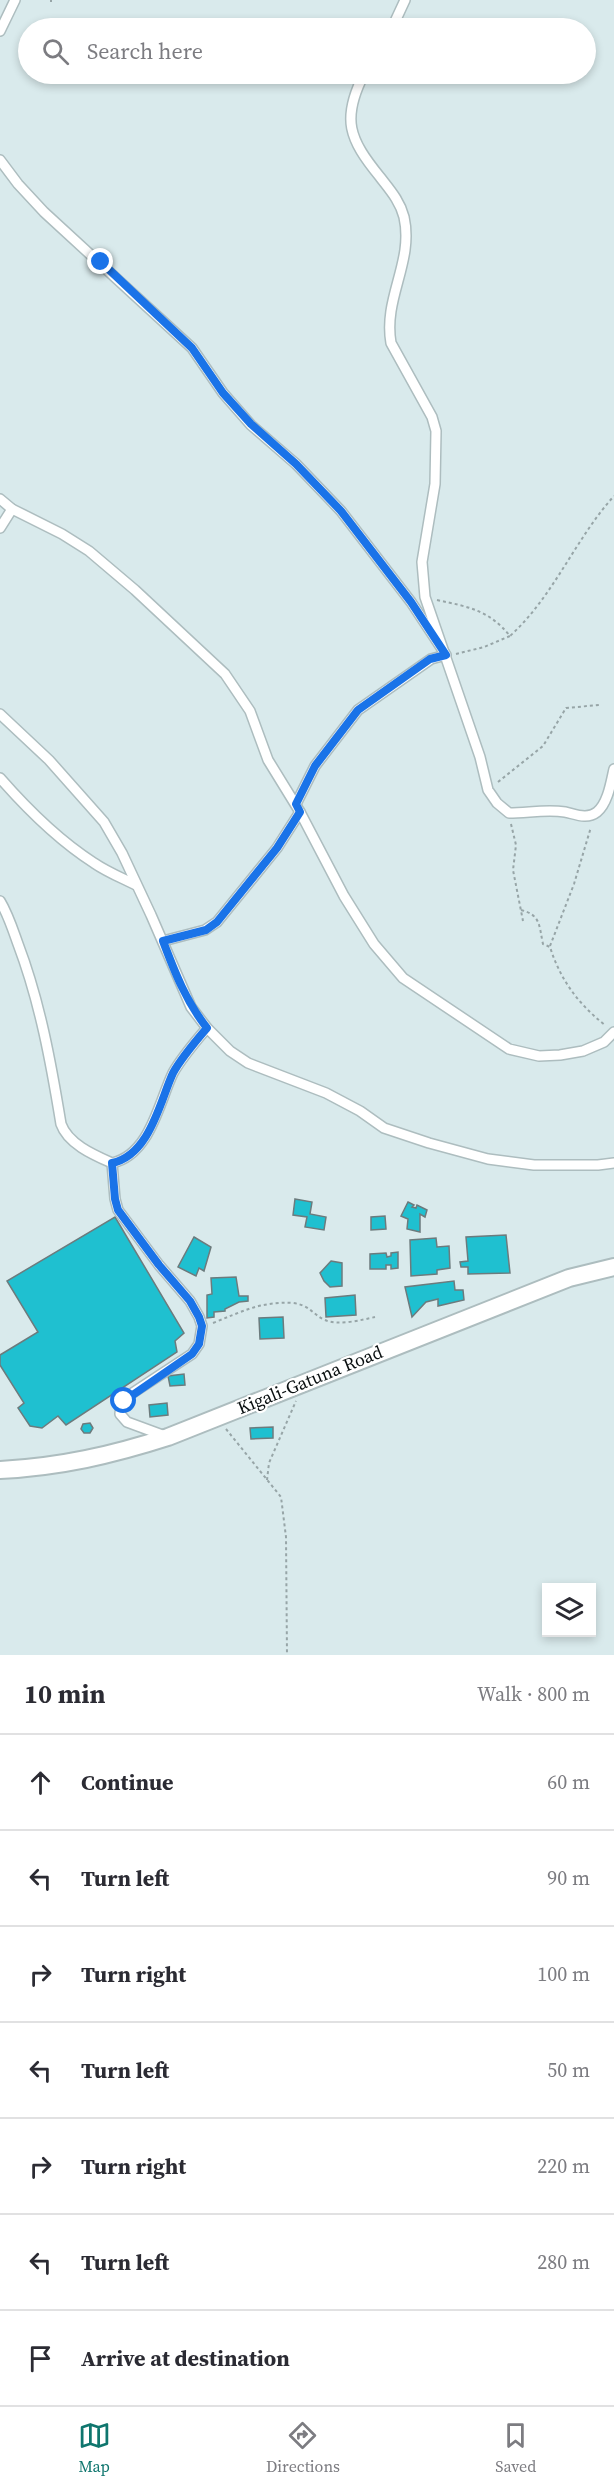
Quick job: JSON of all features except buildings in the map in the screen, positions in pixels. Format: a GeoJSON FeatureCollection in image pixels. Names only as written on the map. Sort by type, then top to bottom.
{"type":"FeatureCollection","features":[{"type":"Feature","properties":{"kind":"highway","name":"Kigali-Gatuna Road"},"geometry":{"type":"LineString","coordinates":[[0,1470],[36,1467],[112,1455],[168,1437],[569,1278],[614,1267]]}},
{"type":"Feature","properties":{"kind":"street"},"geometry":{"type":"LineString","coordinates":[[0,31],[15,0]]}},
{"type":"Feature","properties":{"kind":"street"},"geometry":{"type":"LineString","coordinates":[[397,18],[405,0]]}},
{"type":"Feature","properties":{"kind":"street"},"geometry":{"type":"LineString","coordinates":[[359,84],[350,109],[354,136],[372,167],[399,202],[406,229],[403,266],[390,309],[391,343],[432,417],[436,431],[435,484],[423,562],[425,597],[480,757],[488,790],[497,803],[509,813],[543,811],[566,812],[582,816],[596,813],[608,792],[614,769]]}},
{"type":"Feature","properties":{"kind":"street"},"geometry":{"type":"LineString","coordinates":[[0,160],[44,212],[192,348],[223,393],[251,424],[296,464],[341,511],[404,593],[446,655]]}},
{"type":"Feature","properties":{"kind":"street"},"geometry":{"type":"LineString","coordinates":[[0,499],[12,509],[62,534],[89,551],[216,664],[236,688],[250,711],[268,760],[298,808],[361,924],[402,978],[509,1049],[539,1056],[560,1055],[583,1051],[604,1042],[614,1032]]}},
{"type":"Feature","properties":{"kind":"street"},"geometry":{"type":"LineString","coordinates":[[0,528],[12,509]]}},
{"type":"Feature","properties":{"kind":"street"},"geometry":{"type":"LineString","coordinates":[[163,941],[206,930],[217,922],[277,848],[298,808],[315,766],[358,710],[430,659],[446,655]]}},
{"type":"Feature","properties":{"kind":"street"},"geometry":{"type":"LineString","coordinates":[[0,714],[49,760],[104,822],[122,853],[191,1007],[207,1028],[230,1051],[248,1063],[326,1093],[360,1111],[384,1128],[399,1134],[488,1159],[559,1166],[614,1163]]}},
{"type":"Feature","properties":{"kind":"street"},"geometry":{"type":"LineString","coordinates":[[0,778],[29,811],[54,833],[94,864],[136,885]]}},
{"type":"Feature","properties":{"kind":"street"},"geometry":{"type":"LineString","coordinates":[[0,901],[14,933],[35,994],[48,1046],[62,1129],[76,1143],[112,1163],[122,1160],[147,1136],[173,1073],[207,1028]]}},
{"type":"Feature","properties":{"kind":"street"},"geometry":{"type":"LineString","coordinates":[[112,1163],[118,1210],[159,1265],[190,1301],[202,1326],[199,1344],[192,1354],[128,1396],[120,1408],[120,1414],[127,1422],[168,1437]]}},
{"type":"Feature","properties":{"kind":"path"},"geometry":{"type":"LineString","coordinates":[[446,655],[466,653],[510,636],[530,618],[597,515],[614,496]]}},
{"type":"Feature","properties":{"kind":"path"},"geometry":{"type":"LineString","coordinates":[[425,597],[477,609],[499,622],[510,636]]}},
{"type":"Feature","properties":{"kind":"path"},"geometry":{"type":"LineString","coordinates":[[488,790],[543,746],[567,708],[599,705]]}},
{"type":"Feature","properties":{"kind":"path"},"geometry":{"type":"LineString","coordinates":[[509,813],[516,845],[513,870],[523,921]]}},
{"type":"Feature","properties":{"kind":"path"},"geometry":{"type":"LineString","coordinates":[[596,813],[574,884],[550,947],[564,982],[576,998],[593,1016],[614,1032]]}},
{"type":"Feature","properties":{"kind":"path"},"geometry":{"type":"LineString","coordinates":[[521,910],[532,913],[538,921],[543,944],[550,947]]}},
{"type":"Feature","properties":{"kind":"path"},"geometry":{"type":"LineString","coordinates":[[202,1326],[246,1308],[273,1304],[294,1304],[312,1309],[325,1320],[353,1322],[375,1317]]}},
{"type":"Feature","properties":{"kind":"path"},"geometry":{"type":"LineString","coordinates":[[267,1480],[269,1463],[296,1400],[296,1387]]}},
{"type":"Feature","properties":{"kind":"path"},"geometry":{"type":"LineString","coordinates":[[217,1418],[281,1497],[286,1537],[287,1655]]}},
{"type":"Feature","properties":{"kind":"route"},"geometry":{"type":"LineString","coordinates":[[101,262],[192,348],[223,393],[251,424],[296,464],[341,511],[379,558],[446,655],[430,659],[358,710],[342,728],[315,766],[296,804],[300,812],[277,848],[217,922],[206,930],[163,941],[181,988],[191,1007],[207,1028],[173,1073],[147,1136],[122,1160],[112,1163],[113,1183],[118,1210],[159,1265],[190,1301],[202,1326],[199,1344],[192,1354],[128,1396],[124,1401]]}}]}
